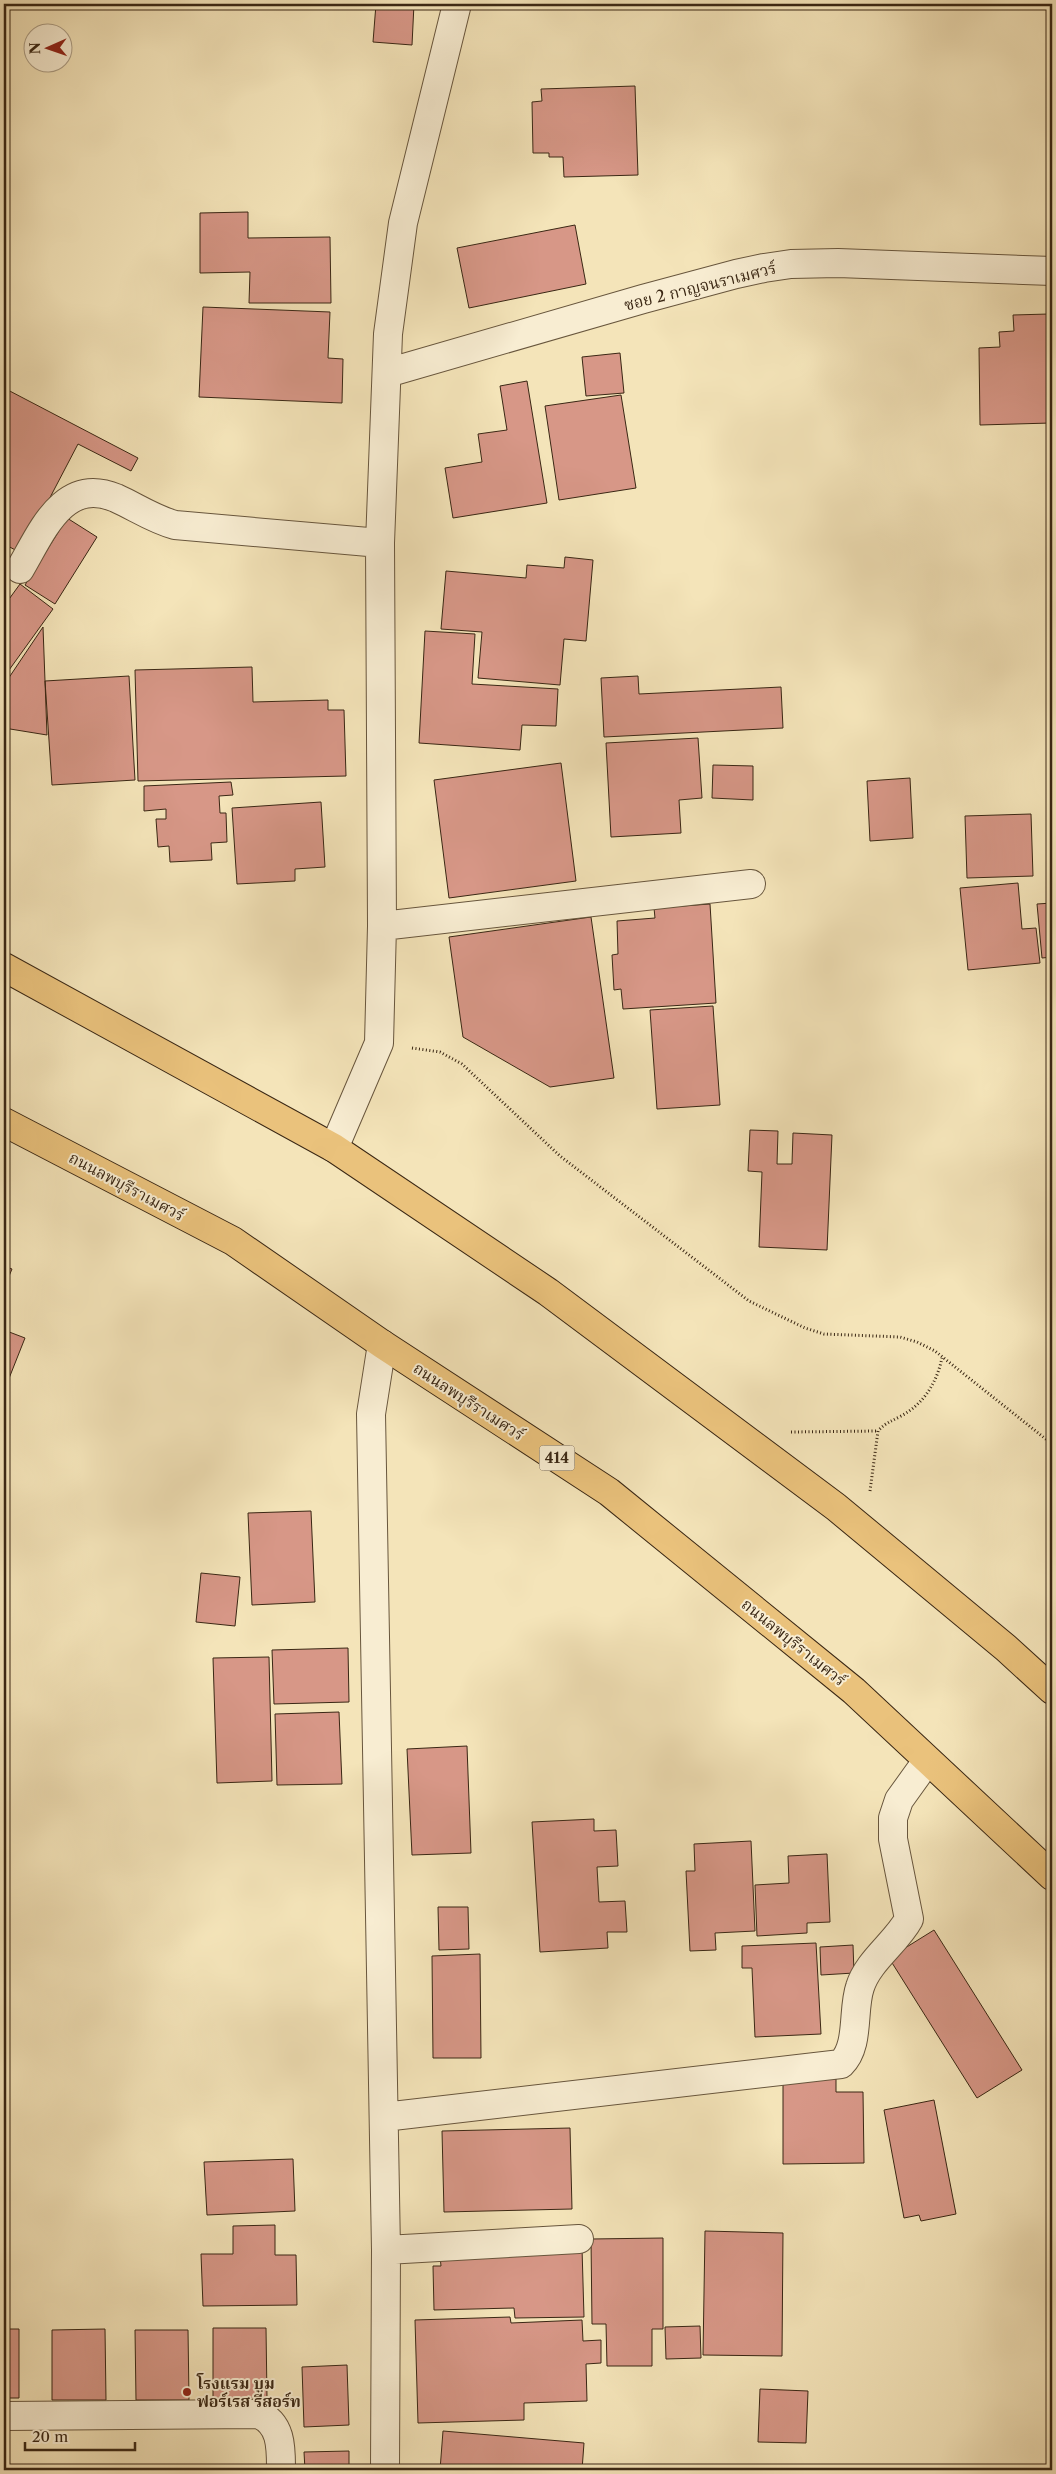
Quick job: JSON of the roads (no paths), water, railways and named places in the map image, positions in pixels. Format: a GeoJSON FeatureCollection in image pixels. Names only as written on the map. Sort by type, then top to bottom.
{"type":"FeatureCollection","features":[{"type":"Feature","properties":{"kind":"main road"},"geometry":{"type":"LineString","coordinates":[[4,968],[334,1148],[548,1292],[866,1531],[1006,1648],[1052,1690]]}},
{"type":"Feature","properties":{"kind":"main road","name":"ถนนลพบุรีราเมศวร์"},"geometry":{"type":"LineString","coordinates":[[4,1122],[233,1242],[382,1344],[609,1492],[854,1691],[1052,1876]]}},
{"type":"Feature","properties":{"kind":"street"},"geometry":{"type":"LineString","coordinates":[[334,1148],[379,1043],[382,926],[380,543],[391,305],[403,223],[456,4]]}},
{"type":"Feature","properties":{"kind":"street","name":"ซอย 2 กาญจนราเมศวร์"},"geometry":{"type":"LineString","coordinates":[[387,372],[643,299],[764,268],[791,264],[838,263],[1052,271]]}},
{"type":"Feature","properties":{"kind":"street"},"geometry":{"type":"LineString","coordinates":[[20,569],[49,521],[67,500],[88,493],[114,497],[149,516],[175,525],[380,543]]}},
{"type":"Feature","properties":{"kind":"street"},"geometry":{"type":"LineString","coordinates":[[382,926],[751,884]]}},
{"type":"Feature","properties":{"kind":"street"},"geometry":{"type":"LineString","coordinates":[[382,1344],[371,1414],[386,2250],[386,2470]]}},
{"type":"Feature","properties":{"kind":"street"},"geometry":{"type":"LineString","coordinates":[[384,2117],[841,2064],[848,2055],[851,2046],[858,1992],[864,1976],[909,1919],[894,1839],[893,1818],[899,1800],[927,1761]]}},
{"type":"Feature","properties":{"kind":"street"},"geometry":{"type":"LineString","coordinates":[[386,2250],[579,2239]]}},
{"type":"Feature","properties":{"kind":"street"},"geometry":{"type":"LineString","coordinates":[[4,2416],[258,2414],[268,2418],[276,2430],[281,2448],[281,2470]]}},
{"type":"Feature","properties":{"kind":"place","name":"โรงแรม บูม ฟอร์เรส รีสอร์ท"},"geometry":{"type":"Point","coordinates":[187,2392]}}]}
